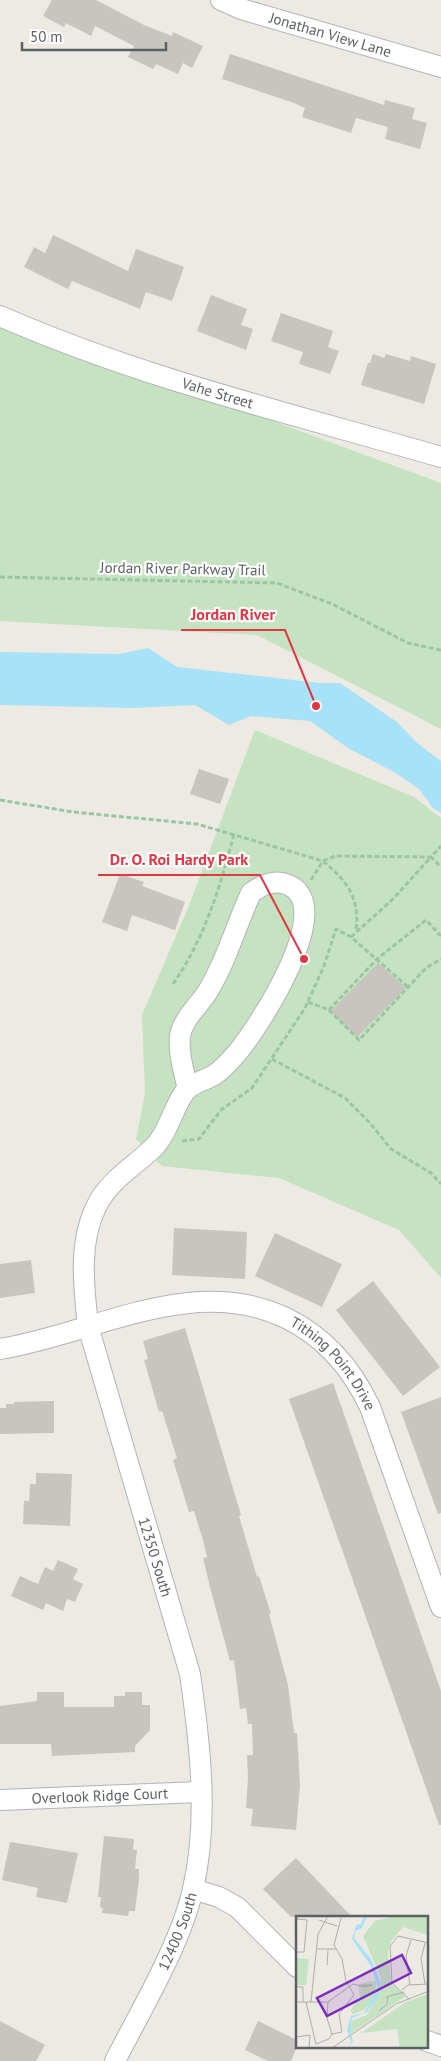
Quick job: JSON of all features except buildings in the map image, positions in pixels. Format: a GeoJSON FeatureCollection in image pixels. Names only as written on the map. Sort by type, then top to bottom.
{"type":"FeatureCollection","features":[{"type":"Feature","properties":{"kind":"street","name":"Jonathan View Lane"},"geometry":{"type":"LineString","coordinates":[[221,0],[241,9],[441,66]]}},
{"type":"Feature","properties":{"kind":"street","name":"Vahe Street"},"geometry":{"type":"LineString","coordinates":[[0,316],[48,337],[175,380],[441,457]]}},
{"type":"Feature","properties":{"kind":"street"},"geometry":{"type":"LineString","coordinates":[[282,882],[291,885],[304,900],[305,920],[294,954],[278,990],[259,1023],[236,1054],[216,1074],[188,1089],[181,1054],[182,1029],[208,991],[224,961],[252,893],[258,887],[270,883],[282,882]]}},
{"type":"Feature","properties":{"kind":"street","name":"12350 South"},"geometry":{"type":"LineString","coordinates":[[188,1089],[165,1133],[156,1145],[113,1181],[96,1206],[87,1228],[84,1291],[88,1326],[190,1674],[197,1732],[200,1792]]}},
{"type":"Feature","properties":{"kind":"street","name":"Tithing Point Drive"},"geometry":{"type":"LineString","coordinates":[[0,1349],[30,1344],[152,1309],[212,1300],[254,1306],[274,1312],[310,1332],[339,1358],[351,1373],[370,1407],[441,1607]]}},
{"type":"Feature","properties":{"kind":"street","name":"Overlook Ridge Court"},"geometry":{"type":"LineString","coordinates":[[0,1800],[200,1792]]}},
{"type":"Feature","properties":{"kind":"street","name":"12400 South"},"geometry":{"type":"LineString","coordinates":[[115,2061],[161,1972],[193,1889],[199,1841],[200,1792]]}},
{"type":"Feature","properties":{"kind":"street"},"geometry":{"type":"LineString","coordinates":[[193,1889],[219,1897],[237,1907],[296,1966]]}},
{"type":"Feature","properties":{"kind":"street"},"geometry":{"type":"LineString","coordinates":[[428,2040],[441,2046]]}},
{"type":"Feature","properties":{"kind":"path","name":"Jordan River Parkway Trail"},"geometry":{"type":"LineString","coordinates":[[0,577],[278,583],[332,604],[408,643],[441,650]]}},
{"type":"Feature","properties":{"kind":"path"},"geometry":{"type":"LineString","coordinates":[[0,800],[73,812],[197,824],[323,861],[340,875],[353,893],[358,916],[356,933]]}},
{"type":"Feature","properties":{"kind":"path"},"geometry":{"type":"LineString","coordinates":[[173,984],[186,966],[206,924],[234,834]]}},
{"type":"Feature","properties":{"kind":"path"},"geometry":{"type":"LineString","coordinates":[[351,937],[393,899],[441,846]]}},
{"type":"Feature","properties":{"kind":"path"},"geometry":{"type":"LineString","coordinates":[[323,861],[334,856],[431,857],[441,867]]}},
{"type":"Feature","properties":{"kind":"path"},"geometry":{"type":"LineString","coordinates":[[329,1010],[377,959],[426,920],[441,936]]}},
{"type":"Feature","properties":{"kind":"path"},"geometry":{"type":"LineString","coordinates":[[182,1141],[199,1138],[221,1110],[252,1088],[308,1002],[324,966],[336,929],[351,937],[408,987]]}},
{"type":"Feature","properties":{"kind":"path"},"geometry":{"type":"LineString","coordinates":[[308,1002],[329,1010],[359,1040],[426,968],[441,959]]}},
{"type":"Feature","properties":{"kind":"path"},"geometry":{"type":"LineString","coordinates":[[272,1059],[344,1098],[370,1123],[391,1149],[432,1173],[441,1184]]}},
{"type":"Feature","properties":{"kind":"green space"},"geometry":{"type":"Polygon","coordinates":[[[0,320],[441,483],[441,729],[257,635],[0,621],[0,320]]]}},
{"type":"Feature","properties":{"kind":"green space"},"geometry":{"type":"Polygon","coordinates":[[[255,730],[414,797],[441,818],[441,1278],[399,1230],[279,1178],[162,1166],[136,1139],[145,1094],[142,1015],[190,903],[255,730]]]}},
{"type":"Feature","properties":{"kind":"water"},"geometry":{"type":"Polygon","coordinates":[[[148,648],[177,667],[320,683],[340,683],[397,722],[417,743],[441,761],[441,813],[433,808],[419,789],[394,772],[348,748],[310,721],[251,716],[229,725],[195,705],[133,708],[0,705],[0,652],[119,654],[148,648]]]}},
{"type":"Feature","properties":{"kind":"place","name":"Jordan River"},"geometry":{"type":"Point","coordinates":[316,706]}},
{"type":"Feature","properties":{"kind":"place","name":"Dr. O. Roi Hardy Park"},"geometry":{"type":"Point","coordinates":[304,959]}}]}
